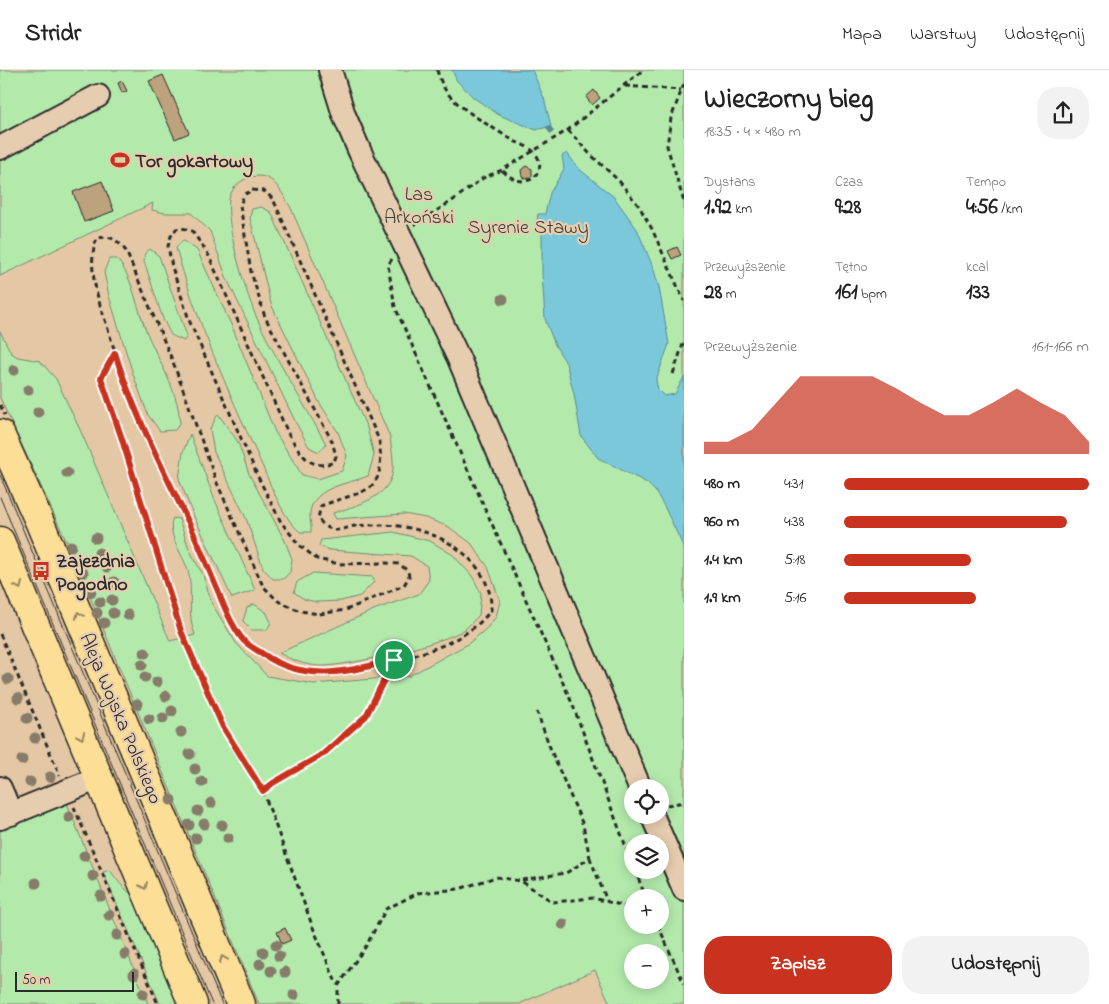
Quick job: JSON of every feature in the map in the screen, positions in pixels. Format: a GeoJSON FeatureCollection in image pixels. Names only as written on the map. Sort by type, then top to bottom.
{"type":"FeatureCollection","features":[{"type":"Feature","properties":{"kind":"main road","name":"Aleja Wojska Polskiego"},"geometry":{"type":"LineString","coordinates":[[0,434],[40,523],[241,1004]]}},
{"type":"Feature","properties":{"kind":"main road"},"geometry":{"type":"LineString","coordinates":[[0,541],[193,1004]]}},
{"type":"Feature","properties":{"kind":"street"},"geometry":{"type":"LineString","coordinates":[[330,70],[344,115],[459,359],[636,779]]}},
{"type":"Feature","properties":{"kind":"street"},"geometry":{"type":"LineString","coordinates":[[0,148],[98,96]]}},
{"type":"Feature","properties":{"kind":"street"},"geometry":{"type":"LineString","coordinates":[[0,788],[5,816],[99,778]]}},
{"type":"Feature","properties":{"kind":"street"},"geometry":{"type":"LineString","coordinates":[[662,824],[684,889]]}},
{"type":"Feature","properties":{"kind":"path"},"geometry":{"type":"LineString","coordinates":[[437,70],[446,92],[487,124],[533,150],[538,158],[539,167],[537,174],[530,181],[518,181],[509,177],[502,170]]}},
{"type":"Feature","properties":{"kind":"path"},"geometry":{"type":"LineString","coordinates":[[624,839],[572,703],[395,307],[388,266],[401,238],[483,178],[502,170],[568,130],[643,70]]}},
{"type":"Feature","properties":{"kind":"path"},"geometry":{"type":"LineString","coordinates":[[684,84],[670,118],[667,146],[684,202]]}},
{"type":"Feature","properties":{"kind":"path"},"geometry":{"type":"LineString","coordinates":[[624,86],[681,90]]}},
{"type":"Feature","properties":{"kind":"path"},"geometry":{"type":"LineString","coordinates":[[568,130],[619,181],[639,206],[652,229],[684,301]]}},
{"type":"Feature","properties":{"kind":"path"},"geometry":{"type":"LineString","coordinates":[[252,190],[264,191],[273,199],[364,403],[378,440],[382,460],[379,476],[371,488],[321,506],[318,518],[323,526],[336,530],[356,526],[383,525],[410,527],[430,533],[451,544],[466,556],[480,572],[489,591],[491,610],[481,624],[459,638],[413,656],[394,660],[358,670],[325,674],[296,670],[270,659],[244,642],[227,613],[187,519],[155,454],[124,383],[100,302],[93,262],[93,249],[97,238],[108,236],[118,241],[126,251],[139,278],[173,362],[217,483],[263,586],[278,601],[300,611],[319,614],[346,610],[404,585],[409,577],[408,571],[399,564],[339,564],[317,559],[299,545],[281,522],[259,479],[189,320],[172,267],[168,246],[171,236],[176,229],[182,228],[192,231],[206,252],[288,433],[303,457],[325,466],[334,462],[336,456],[332,441],[265,317],[251,272],[240,205],[244,195],[252,190]]}},
{"type":"Feature","properties":{"kind":"path"},"geometry":{"type":"LineString","coordinates":[[673,374],[684,341]]}},
{"type":"Feature","properties":{"kind":"path"},"geometry":{"type":"LineString","coordinates":[[115,353],[101,378],[121,436],[181,631],[223,727],[263,791],[312,924],[338,986],[338,1004]]}},
{"type":"Feature","properties":{"kind":"path"},"geometry":{"type":"LineString","coordinates":[[0,634],[158,1004]]}},
{"type":"Feature","properties":{"kind":"path"},"geometry":{"type":"LineString","coordinates":[[263,791],[273,783],[323,754],[366,716],[394,660]]}},
{"type":"Feature","properties":{"kind":"path"},"geometry":{"type":"LineString","coordinates":[[537,712],[552,753],[583,825],[590,858],[607,901]]}},
{"type":"Feature","properties":{"kind":"path"},"geometry":{"type":"LineString","coordinates":[[669,805],[675,802],[684,802]]}},
{"type":"Feature","properties":{"kind":"path"},"geometry":{"type":"LineString","coordinates":[[338,986],[366,946],[386,909],[418,893],[459,889],[496,877],[521,880],[566,873],[590,858]]}},
{"type":"Feature","properties":{"kind":"path"},"geometry":{"type":"LineString","coordinates":[[521,880],[553,902],[593,898],[624,906]]}},
{"type":"Feature","properties":{"kind":"path"},"geometry":{"type":"LineString","coordinates":[[662,934],[684,984]]}},
{"type":"Feature","properties":{"kind":"green space","name":"Las Arkoński"},"geometry":{"type":"Polygon","coordinates":[[[0,70],[684,70],[684,1004],[610,1004],[595,970],[519,1004],[259,1004],[71,551],[0,398],[0,331],[11,353],[18,357],[40,361],[56,379],[82,434],[170,641],[195,635],[190,610],[190,578],[173,537],[171,524],[173,518],[179,519],[189,549],[203,575],[212,604],[236,643],[267,676],[314,684],[409,676],[468,644],[487,628],[496,617],[500,601],[488,567],[471,543],[449,527],[426,518],[404,514],[336,519],[333,513],[361,504],[379,494],[386,487],[391,479],[393,469],[390,437],[290,206],[278,187],[270,179],[259,176],[254,176],[240,182],[233,190],[229,199],[230,224],[241,273],[255,314],[280,363],[326,444],[319,452],[309,447],[295,421],[227,279],[210,231],[191,213],[165,213],[152,210],[153,203],[0,276],[0,70]]]}},
{"type":"Feature","properties":{"kind":"green space"},"geometry":{"type":"Polygon","coordinates":[[[261,207],[271,212],[367,428],[374,455],[368,476],[333,487],[325,491],[313,503],[310,512],[311,532],[300,532],[293,525],[276,497],[213,354],[176,248],[183,240],[197,250],[233,329],[275,432],[302,475],[318,479],[342,471],[347,456],[338,432],[319,402],[271,304],[250,218],[252,209],[261,207]]]}},
{"type":"Feature","properties":{"kind":"green space"},"geometry":{"type":"Polygon","coordinates":[[[150,249],[159,256],[187,336],[184,341],[171,335],[163,319],[144,261],[145,253],[150,249]]]}},
{"type":"Feature","properties":{"kind":"green space"},"geometry":{"type":"Polygon","coordinates":[[[109,259],[117,259],[126,273],[148,335],[175,396],[180,423],[175,430],[160,431],[148,415],[132,371],[109,296],[104,272],[109,259]]]}},
{"type":"Feature","properties":{"kind":"green space"},"geometry":{"type":"Polygon","coordinates":[[[218,414],[238,442],[249,474],[285,541],[292,559],[290,572],[283,579],[273,579],[263,568],[246,518],[214,452],[210,429],[218,414]]]}},
{"type":"Feature","properties":{"kind":"green space"},"geometry":{"type":"Polygon","coordinates":[[[190,434],[214,498],[255,590],[232,598],[179,479],[183,452],[190,434]]]}},
{"type":"Feature","properties":{"kind":"green space"},"geometry":{"type":"Polygon","coordinates":[[[393,532],[430,541],[453,555],[472,576],[481,593],[479,615],[465,629],[454,635],[394,654],[350,663],[319,666],[298,662],[279,653],[376,609],[419,594],[429,580],[427,566],[411,556],[330,550],[319,546],[321,540],[393,532]]]}},
{"type":"Feature","properties":{"kind":"green space"},"geometry":{"type":"Polygon","coordinates":[[[313,573],[373,577],[374,582],[360,596],[341,601],[316,602],[304,599],[294,592],[297,582],[313,573]]]}},
{"type":"Feature","properties":{"kind":"green space"},"geometry":{"type":"Polygon","coordinates":[[[254,604],[266,612],[271,622],[267,630],[252,630],[243,621],[247,608],[254,604]]]}},
{"type":"Feature","properties":{"kind":"green space"},"geometry":{"type":"Polygon","coordinates":[[[66,801],[148,1004],[0,1004],[0,829],[66,801]]]}},
{"type":"Feature","properties":{"kind":"green space"},"geometry":{"type":"Polygon","coordinates":[[[110,870],[124,887],[142,901],[185,1004],[160,1004],[103,872],[110,870]]]}},
{"type":"Feature","properties":{"kind":"water"},"geometry":{"type":"Polygon","coordinates":[[[452,70],[532,70],[544,98],[551,126],[536,130],[499,115],[474,98],[457,81],[452,70]]]}},
{"type":"Feature","properties":{"kind":"water","name":"Syrenie Stawy"},"geometry":{"type":"Polygon","coordinates":[[[567,153],[578,168],[614,197],[637,229],[659,287],[669,344],[656,380],[658,390],[664,396],[675,394],[684,377],[684,548],[655,491],[647,483],[598,458],[581,436],[574,394],[566,363],[555,345],[545,319],[542,273],[542,221],[537,220],[538,214],[545,214],[550,193],[564,169],[562,156],[567,153]]]}},
{"type":"Feature","properties":{"kind":"building"},"geometry":{"type":"Polygon","coordinates":[[[163,75],[189,133],[175,139],[149,81],[163,75]]]}},
{"type":"Feature","properties":{"kind":"building"},"geometry":{"type":"Polygon","coordinates":[[[122,81],[127,91],[122,93],[118,83],[122,81]]]}},
{"type":"Feature","properties":{"kind":"building"},"geometry":{"type":"Polygon","coordinates":[[[594,90],[600,98],[592,105],[586,97],[594,90]]]}},
{"type":"Feature","properties":{"kind":"building"},"geometry":{"type":"Polygon","coordinates":[[[526,166],[532,169],[532,176],[527,179],[522,177],[521,170],[526,166]]]}},
{"type":"Feature","properties":{"kind":"building"},"geometry":{"type":"Polygon","coordinates":[[[102,181],[114,211],[84,222],[73,192],[102,181]]]}},
{"type":"Feature","properties":{"kind":"building"},"geometry":{"type":"Polygon","coordinates":[[[677,247],[681,255],[672,259],[668,251],[677,247]]]}},
{"type":"Feature","properties":{"kind":"building"},"geometry":{"type":"Polygon","coordinates":[[[285,928],[291,940],[282,944],[277,932],[285,928]]]}},
{"type":"Feature","properties":{"kind":"tram line"},"geometry":{"type":"LineString","coordinates":[[0,475],[222,1004]]}},
{"type":"Feature","properties":{"kind":"tram line"},"geometry":{"type":"LineString","coordinates":[[0,497],[212,1004]]}},
{"type":"Feature","properties":{"kind":"place","name":"Tor gokartowy"},"geometry":{"type":"Point","coordinates":[120,160]}},
{"type":"Feature","properties":{"kind":"place","name":"Zajezdnia Pogodno"},"geometry":{"type":"Point","coordinates":[41,571]}},
{"type":"Feature","properties":{"kind":"route"},"geometry":{"type":"LineString","coordinates":[[115,353],[124,383],[155,454],[187,519],[227,613],[244,642],[270,659],[296,670],[325,674],[358,670],[394,660],[366,716],[323,754],[273,783],[263,791],[223,727],[181,631],[121,436],[101,378],[115,353]]}}]}
